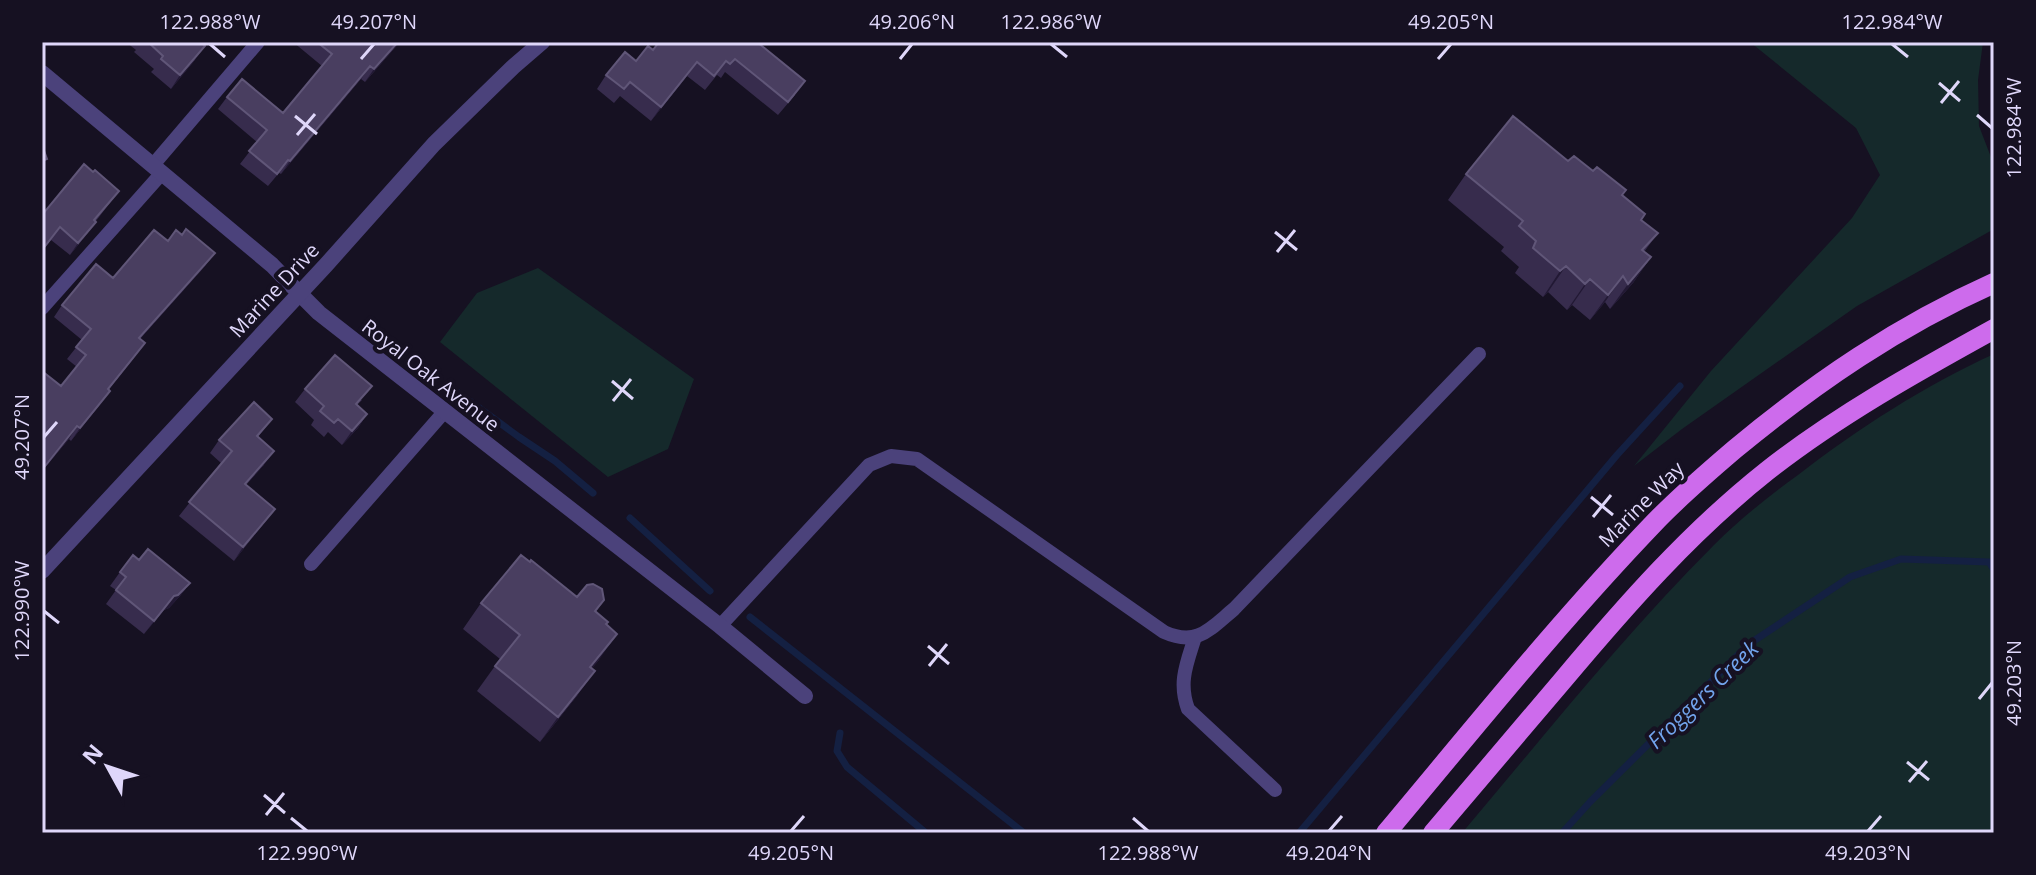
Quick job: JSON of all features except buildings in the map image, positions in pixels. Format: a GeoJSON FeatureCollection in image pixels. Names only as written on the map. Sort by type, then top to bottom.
{"type":"FeatureCollection","features":[{"type":"Feature","properties":{"kind":"main road","name":"Marine Way"},"geometry":{"type":"LineString","coordinates":[[1386,833],[1561,625],[1656,520],[1704,475],[1818,383],[1894,334],[1994,283]]}},
{"type":"Feature","properties":{"kind":"main road"},"geometry":{"type":"LineString","coordinates":[[1433,833],[1632,599],[1695,534],[1768,471],[1853,410],[1994,329]]}},
{"type":"Feature","properties":{"kind":"street","name":"Marine Drive"},"geometry":{"type":"LineString","coordinates":[[42,571],[434,144],[542,42]]}},
{"type":"Feature","properties":{"kind":"street","name":"Royal Oak Avenue"},"geometry":{"type":"LineString","coordinates":[[42,73],[272,265],[319,313],[805,696]]}},
{"type":"Feature","properties":{"kind":"lane"},"geometry":{"type":"LineString","coordinates":[[42,308],[258,42]]}},
{"type":"Feature","properties":{"kind":"lane"},"geometry":{"type":"LineString","coordinates":[[720,626],[869,465],[891,456],[917,459],[1164,632],[1180,639],[1195,637],[1234,609],[1479,354]]}},
{"type":"Feature","properties":{"kind":"lane"},"geometry":{"type":"LineString","coordinates":[[311,564],[445,411]]}},
{"type":"Feature","properties":{"kind":"lane"},"geometry":{"type":"LineString","coordinates":[[1195,637],[1183,678],[1182,695],[1188,709],[1275,790]]}},
{"type":"Feature","properties":{"kind":"green space"},"geometry":{"type":"Polygon","coordinates":[[[1750,42],[1983,42],[1978,80],[1979,126],[1994,165],[1994,229],[1857,306],[1634,466],[1711,371],[1852,218],[1880,175],[1856,128],[1750,42]]]}},
{"type":"Feature","properties":{"kind":"green space"},"geometry":{"type":"Polygon","coordinates":[[[538,268],[694,379],[668,449],[608,477],[440,342],[477,293],[538,268]]]}},
{"type":"Feature","properties":{"kind":"green space"},"geometry":{"type":"Polygon","coordinates":[[[1994,354],[1994,833],[1462,833],[1616,650],[1734,526],[1776,491],[1868,424],[1942,380],[1994,354]]]}},
{"type":"Feature","properties":{"kind":"waterway"},"geometry":{"type":"LineString","coordinates":[[449,386],[555,461],[593,493]]}},
{"type":"Feature","properties":{"kind":"waterway"},"geometry":{"type":"LineString","coordinates":[[1299,833],[1617,455],[1680,386]]}},
{"type":"Feature","properties":{"kind":"waterway"},"geometry":{"type":"LineString","coordinates":[[630,518],[710,591]]}},
{"type":"Feature","properties":{"kind":"waterway","name":"Froggers Creek"},"geometry":{"type":"LineString","coordinates":[[1562,833],[1749,644],[1850,577],[1901,559],[1989,562],[1994,570]]}},
{"type":"Feature","properties":{"kind":"waterway"},"geometry":{"type":"LineString","coordinates":[[750,617],[1024,833]]}},
{"type":"Feature","properties":{"kind":"waterway"},"geometry":{"type":"LineString","coordinates":[[840,733],[837,751],[847,767],[926,833]]}}]}
